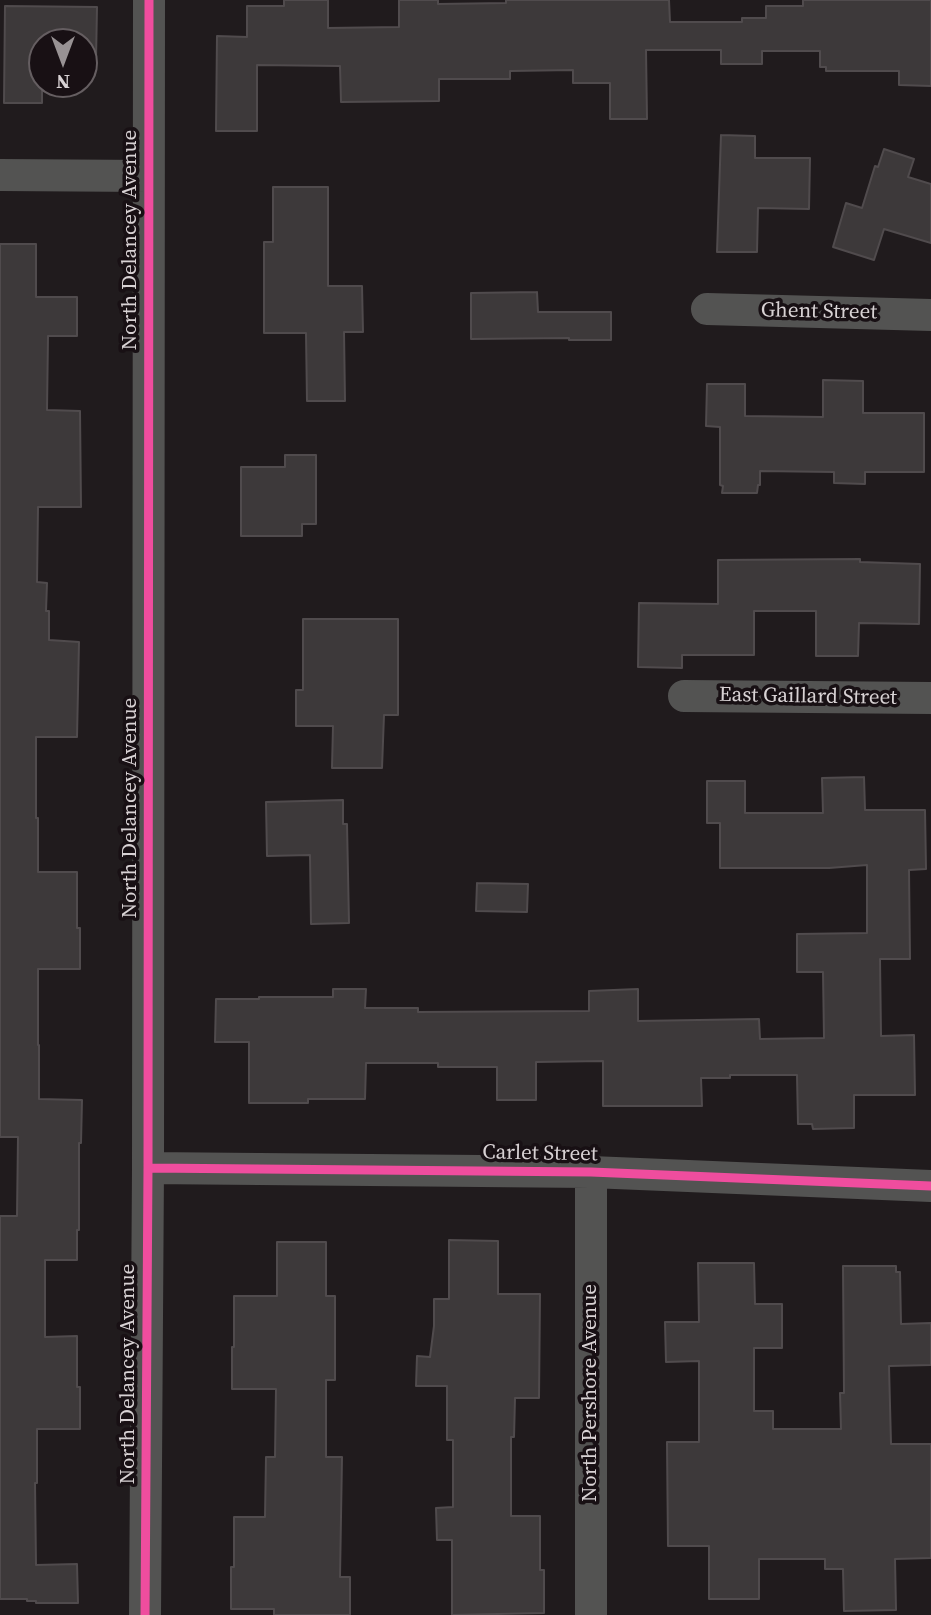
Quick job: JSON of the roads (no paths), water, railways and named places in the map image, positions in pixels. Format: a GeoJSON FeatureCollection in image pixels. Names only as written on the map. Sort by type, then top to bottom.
{"type":"FeatureCollection","features":[{"type":"Feature","properties":{"kind":"street","name":"North Delancey Avenue"},"geometry":{"type":"LineString","coordinates":[[145,1615],[149,0]]}},
{"type":"Feature","properties":{"kind":"street"},"geometry":{"type":"LineString","coordinates":[[0,175],[148,176]]}},
{"type":"Feature","properties":{"kind":"street","name":"Ghent Street"},"geometry":{"type":"LineString","coordinates":[[707,309],[931,315]]}},
{"type":"Feature","properties":{"kind":"street","name":"East Gaillard Street"},"geometry":{"type":"LineString","coordinates":[[684,696],[931,698]]}},
{"type":"Feature","properties":{"kind":"street","name":"Carlet Street"},"geometry":{"type":"LineString","coordinates":[[148,1168],[591,1172],[931,1186]]}},
{"type":"Feature","properties":{"kind":"street","name":"North Pershore Avenue"},"geometry":{"type":"LineString","coordinates":[[591,1172],[591,1615]]}}]}
